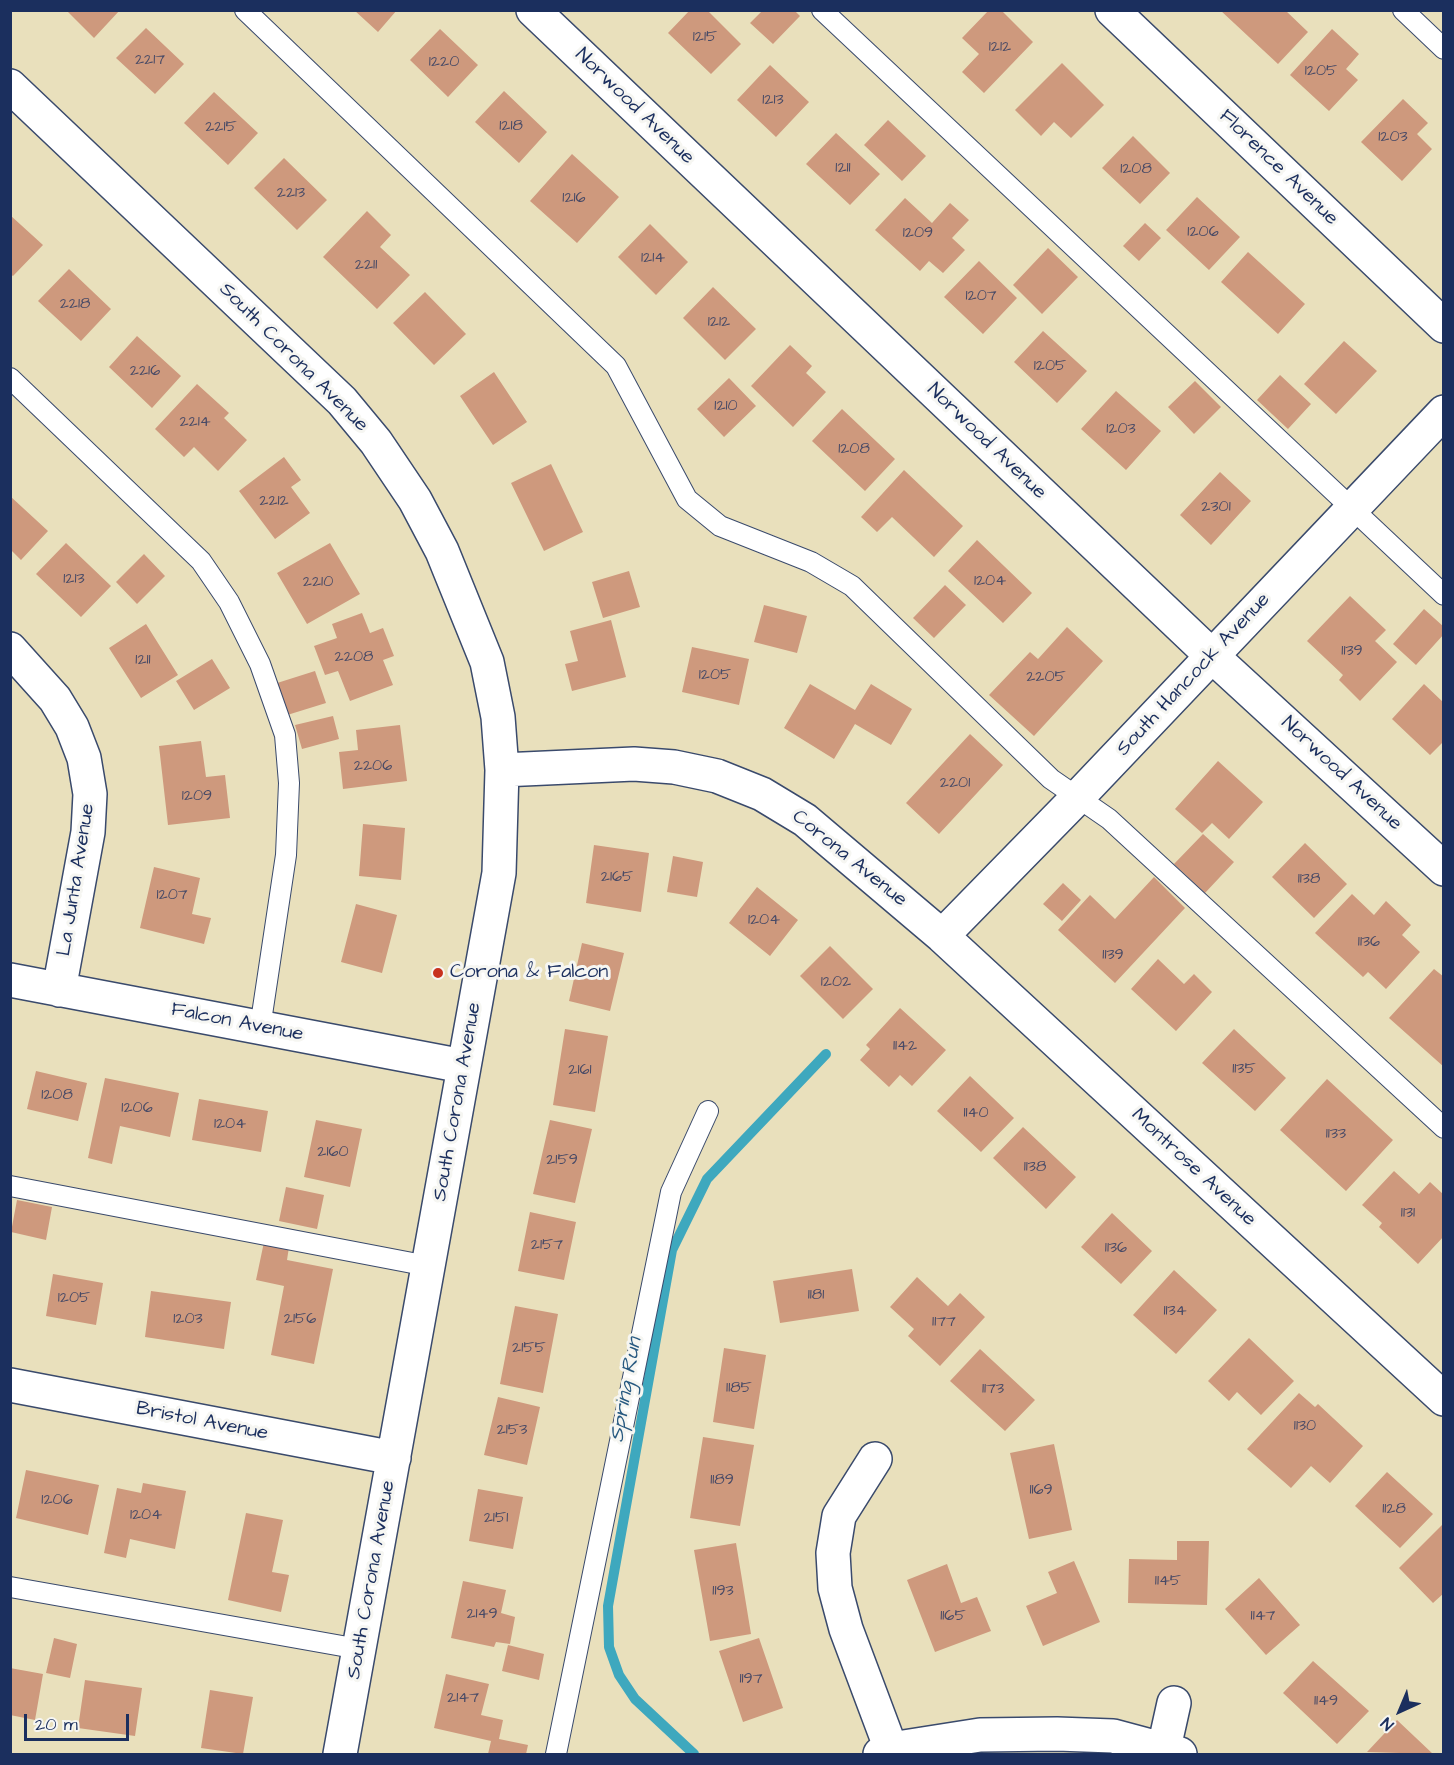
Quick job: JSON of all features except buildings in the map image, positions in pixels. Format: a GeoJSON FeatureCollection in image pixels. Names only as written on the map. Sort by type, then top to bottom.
{"type":"FeatureCollection","features":[{"type":"Feature","properties":{"kind":"street","name":"Norwood Avenue"},"geometry":{"type":"LineString","coordinates":[[533,10],[1212,656],[1443,869]]}},
{"type":"Feature","properties":{"kind":"street","name":"Florence Avenue"},"geometry":{"type":"LineString","coordinates":[[1112,10],[1443,326]]}},
{"type":"Feature","properties":{"kind":"street","name":"South Corona Avenue"},"geometry":{"type":"LineString","coordinates":[[10,86],[342,401],[376,442],[415,500],[442,551],[466,605],[487,662],[498,717],[502,770],[499,873],[340,1755]]}},
{"type":"Feature","properties":{"kind":"street","name":"South Hancock Avenue"},"geometry":{"type":"LineString","coordinates":[[942,936],[1077,798],[1443,412]]}},
{"type":"Feature","properties":{"kind":"street","name":"La Junta Avenue"},"geometry":{"type":"LineString","coordinates":[[10,650],[55,699],[72,727],[84,758],[90,794],[88,832],[59,990]]}},
{"type":"Feature","properties":{"kind":"street","name":"Corona Avenue"},"geometry":{"type":"LineString","coordinates":[[502,770],[634,764],[674,767],[717,776],[762,794],[804,820],[942,936]]}},
{"type":"Feature","properties":{"kind":"street","name":"Montrose Avenue"},"geometry":{"type":"LineString","coordinates":[[942,936],[1443,1398]]}},
{"type":"Feature","properties":{"kind":"street","name":"Falcon Avenue"},"geometry":{"type":"LineString","coordinates":[[10,980],[463,1066]]}},
{"type":"Feature","properties":{"kind":"street","name":"Bristol Avenue"},"geometry":{"type":"LineString","coordinates":[[10,1385],[394,1458]]}},
{"type":"Feature","properties":{"kind":"street"},"geometry":{"type":"LineString","coordinates":[[875,1459],[839,1516],[833,1553],[835,1588],[885,1752],[980,1736],[1057,1734],[1113,1736],[1172,1751],[1174,1703]]}},
{"type":"Feature","properties":{"kind":"lane"},"geometry":{"type":"LineString","coordinates":[[245,10],[616,366],[687,499],[720,526],[811,562],[852,586],[1051,779],[1109,819],[1443,1128]]}},
{"type":"Feature","properties":{"kind":"lane"},"geometry":{"type":"LineString","coordinates":[[822,10],[1443,595]]}},
{"type":"Feature","properties":{"kind":"lane"},"geometry":{"type":"LineString","coordinates":[[1403,10],[1443,49]]}},
{"type":"Feature","properties":{"kind":"lane"},"geometry":{"type":"LineString","coordinates":[[10,378],[201,561],[229,602],[260,664],[285,735],[289,783],[286,855],[260,1028]]}},
{"type":"Feature","properties":{"kind":"lane"},"geometry":{"type":"LineString","coordinates":[[556,1755],[671,1192],[708,1110]]}},
{"type":"Feature","properties":{"kind":"lane"},"geometry":{"type":"LineString","coordinates":[[10,1186],[428,1266]]}},
{"type":"Feature","properties":{"kind":"lane"},"geometry":{"type":"LineString","coordinates":[[10,1587],[359,1649]]}},
{"type":"Feature","properties":{"kind":"waterway","name":"Spring Run"},"geometry":{"type":"LineString","coordinates":[[694,1754],[635,1699],[619,1675],[609,1647],[608,1606],[672,1250],[707,1179],[826,1054]]}},
{"type":"Feature","properties":{"kind":"place","name":"Corona & Falcon"},"geometry":{"type":"Point","coordinates":[438,973]}}]}
